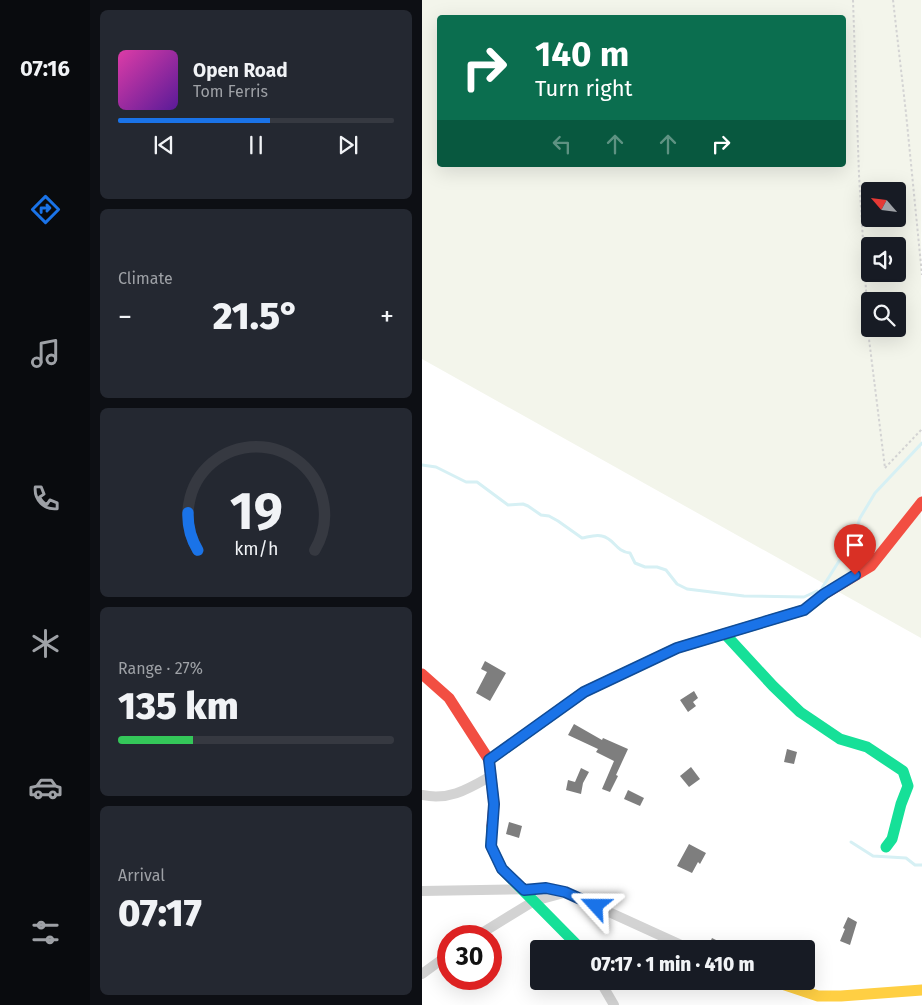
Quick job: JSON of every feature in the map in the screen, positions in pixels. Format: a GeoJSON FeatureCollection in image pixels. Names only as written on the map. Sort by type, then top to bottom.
{"type":"FeatureCollection","features":[{"type":"Feature","properties":{"kind":"street"},"geometry":{"type":"LineString","coordinates":[[489,760],[584,692],[677,648],[804,610],[824,594],[870,566],[922,502]]}},
{"type":"Feature","properties":{"kind":"street"},"geometry":{"type":"LineString","coordinates":[[725,634],[772,686],[800,712],[840,739],[867,747],[904,771],[908,786],[892,839],[886,847]]}},
{"type":"Feature","properties":{"kind":"street"},"geometry":{"type":"LineString","coordinates":[[422,674],[448,698],[489,760],[494,804],[491,846],[502,869],[572,940]]}},
{"type":"Feature","properties":{"kind":"street"},"geometry":{"type":"LineString","coordinates":[[422,795],[428,797],[457,795],[491,776]]}},
{"type":"Feature","properties":{"kind":"street"},"geometry":{"type":"LineString","coordinates":[[422,891],[546,888],[565,892],[670,940]]}},
{"type":"Feature","properties":{"kind":"street"},"geometry":{"type":"LineString","coordinates":[[495,925],[534,901],[545,900],[565,892]]}},
{"type":"Feature","properties":{"kind":"street"},"geometry":{"type":"LineString","coordinates":[[422,974],[437,963]]}},
{"type":"Feature","properties":{"kind":"street"},"geometry":{"type":"LineString","coordinates":[[605,990],[614,1005]]}},
{"type":"Feature","properties":{"kind":"street"},"geometry":{"type":"LineString","coordinates":[[800,990],[818,996],[922,990]]}},
{"type":"Feature","properties":{"kind":"path"},"geometry":{"type":"LineString","coordinates":[[853,0],[859,175],[869,340],[885,468],[922,429]]}},
{"type":"Feature","properties":{"kind":"path"},"geometry":{"type":"LineString","coordinates":[[893,0],[922,275]]}},
{"type":"Feature","properties":{"kind":"shaded area"},"geometry":{"type":"Polygon","coordinates":[[[422,0],[921,0],[921,638],[422,359],[422,0]]]}},
{"type":"Feature","properties":{"kind":"building"},"geometry":{"type":"Polygon","coordinates":[[[485,661],[506,673],[490,701],[476,693],[487,672],[481,669],[485,661]]]}},
{"type":"Feature","properties":{"kind":"building"},"geometry":{"type":"Polygon","coordinates":[[[694,691],[698,698],[693,702],[696,706],[688,712],[680,700],[694,691]]]}},
{"type":"Feature","properties":{"kind":"building"},"geometry":{"type":"Polygon","coordinates":[[[574,724],[602,740],[603,738],[628,749],[610,792],[602,789],[614,761],[596,752],[598,749],[568,735],[574,724]]]}},
{"type":"Feature","properties":{"kind":"building"},"geometry":{"type":"Polygon","coordinates":[[[787,749],[797,752],[794,764],[784,762],[787,749]]]}},
{"type":"Feature","properties":{"kind":"building"},"geometry":{"type":"Polygon","coordinates":[[[691,767],[700,779],[689,787],[680,776],[691,767]]]}},
{"type":"Feature","properties":{"kind":"building"},"geometry":{"type":"Polygon","coordinates":[[[581,768],[589,772],[583,783],[581,794],[566,790],[568,780],[575,782],[581,768]]]}},
{"type":"Feature","properties":{"kind":"building"},"geometry":{"type":"Polygon","coordinates":[[[628,790],[644,798],[640,806],[624,799],[628,790]]]}},
{"type":"Feature","properties":{"kind":"building"},"geometry":{"type":"Polygon","coordinates":[[[509,822],[522,826],[519,838],[506,834],[509,822]]]}},
{"type":"Feature","properties":{"kind":"building"},"geometry":{"type":"Polygon","coordinates":[[[689,844],[706,853],[692,873],[677,866],[689,844]]]}},
{"type":"Feature","properties":{"kind":"building"},"geometry":{"type":"Polygon","coordinates":[[[848,917],[857,922],[850,945],[840,941],[848,917]]]}},
{"type":"Feature","properties":{"kind":"waterway"},"geometry":{"type":"LineString","coordinates":[[822,588],[853,539],[860,518],[875,493],[922,443]]}},
{"type":"Feature","properties":{"kind":"waterway"},"geometry":{"type":"LineString","coordinates":[[422,465],[436,467],[466,482],[477,482],[508,505],[523,504],[528,506],[541,515],[549,516],[558,521],[582,538],[602,536],[610,540],[621,550],[630,553],[635,563],[645,567],[657,567],[666,570],[677,584],[687,589],[744,596],[804,597],[817,591]]}},
{"type":"Feature","properties":{"kind":"waterway"},"geometry":{"type":"LineString","coordinates":[[851,842],[873,856],[906,858],[915,865],[922,865]]}},
{"type":"Feature","properties":{"kind":"traffic: fast"},"geometry":{"type":"LineString","coordinates":[[489,760],[584,692],[677,648],[804,610],[826,593]]}},
{"type":"Feature","properties":{"kind":"traffic: fast"},"geometry":{"type":"LineString","coordinates":[[725,634],[800,712],[840,739],[867,747],[903,771],[908,786],[892,839],[886,847]]}},
{"type":"Feature","properties":{"kind":"traffic: fast"},"geometry":{"type":"LineString","coordinates":[[492,826],[491,846],[502,869],[572,940]]}},
{"type":"Feature","properties":{"kind":"traffic: slow"},"geometry":{"type":"LineString","coordinates":[[800,990],[818,996],[922,990]]}},
{"type":"Feature","properties":{"kind":"traffic: jam"},"geometry":{"type":"LineString","coordinates":[[826,593],[871,566],[922,502]]}},
{"type":"Feature","properties":{"kind":"traffic: jam"},"geometry":{"type":"LineString","coordinates":[[422,674],[449,698],[489,760],[494,804],[492,826]]}},
{"type":"Feature","properties":{"kind":"route"},"geometry":{"type":"LineString","coordinates":[[596,906],[565,892],[546,888],[524,890],[502,869],[491,846],[494,804],[489,760],[584,692],[677,648],[804,610],[824,594],[855,575]]}}]}
